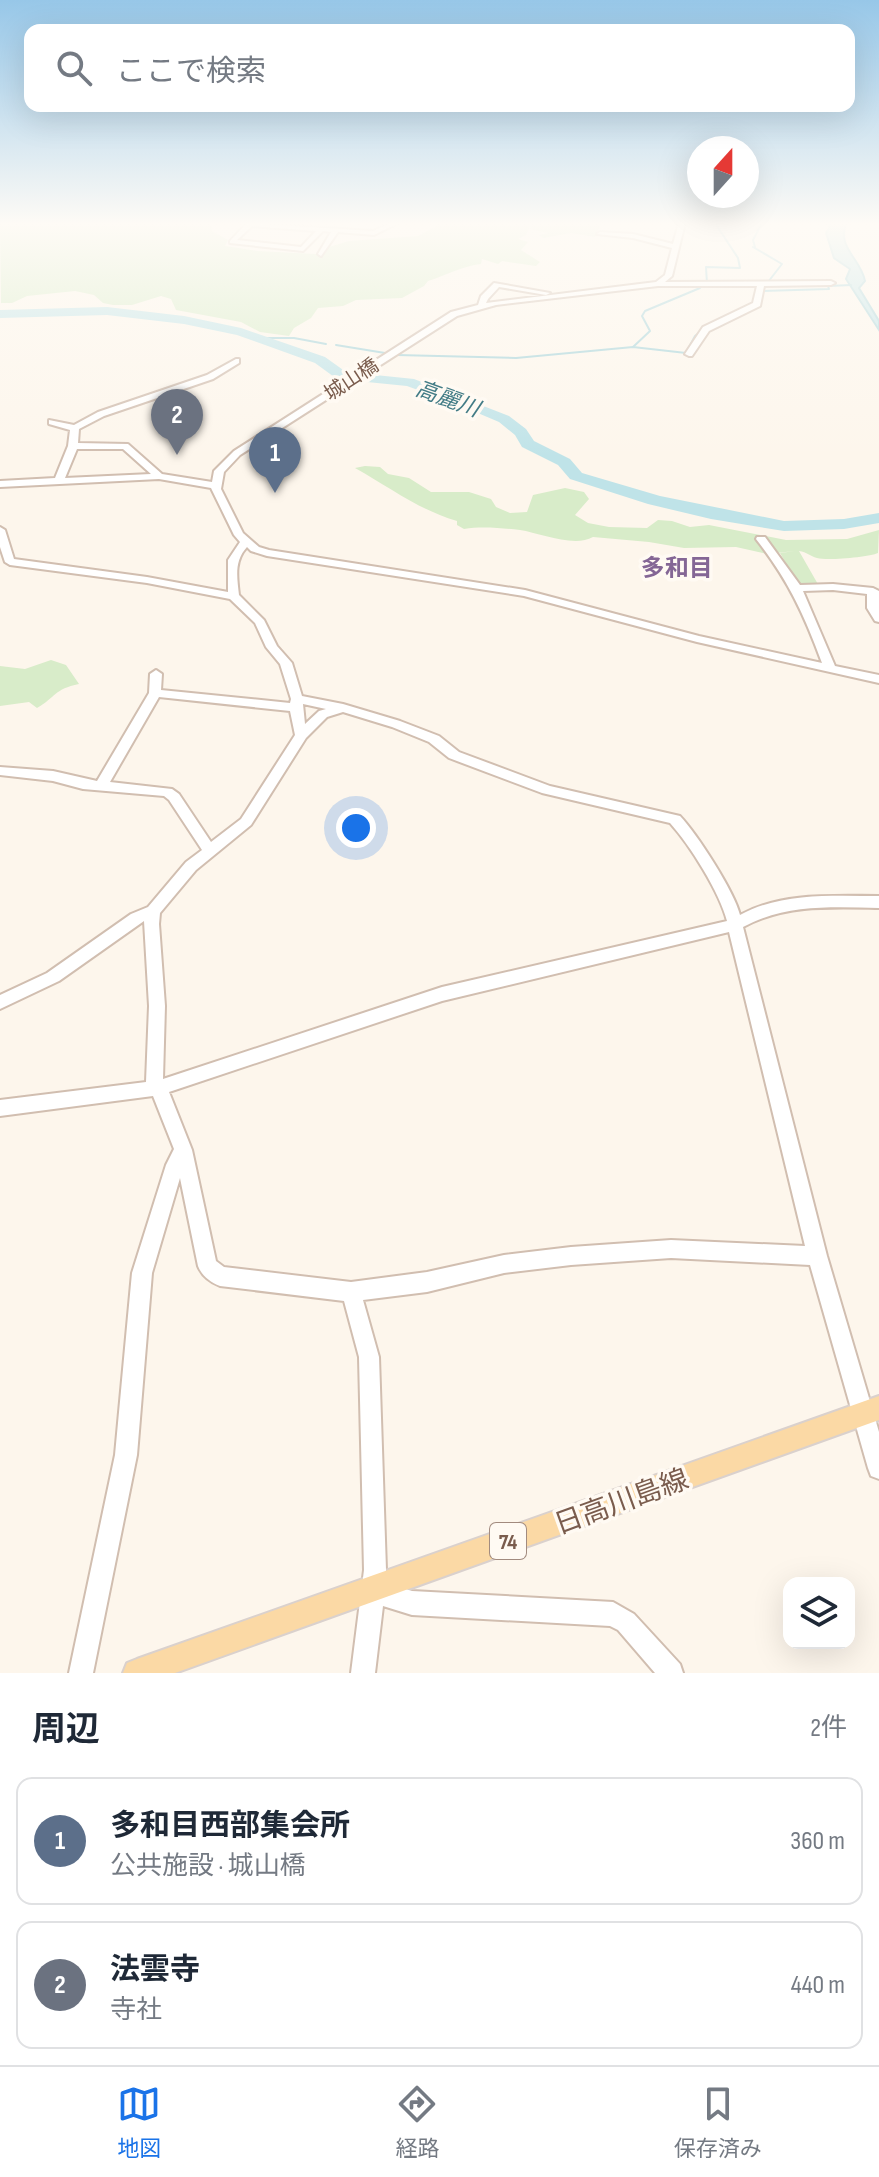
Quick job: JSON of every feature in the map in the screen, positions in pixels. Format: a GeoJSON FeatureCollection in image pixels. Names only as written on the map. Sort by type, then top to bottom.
{"type":"FeatureCollection","features":[{"type":"Feature","properties":{"kind":"main road","name":"日高川島線"},"geometry":{"type":"LineString","coordinates":[[137,1673],[871,1411]]}},
{"type":"Feature","properties":{"kind":"street"},"geometry":{"type":"LineString","coordinates":[[483,301],[482,305],[517,301]]}},
{"type":"Feature","properties":{"kind":"street"},"geometry":{"type":"LineString","coordinates":[[689,354],[701,333],[758,301]]}},
{"type":"Feature","properties":{"kind":"street","name":"城山橋"},"geometry":{"type":"LineString","coordinates":[[216,486],[219,471],[228,460],[446,318],[482,305]]}},
{"type":"Feature","properties":{"kind":"street"},"geometry":{"type":"LineString","coordinates":[[52,422],[75,428],[101,414],[210,377],[236,361]]}},
{"type":"Feature","properties":{"kind":"street"},"geometry":{"type":"LineString","coordinates":[[59,481],[73,446],[75,428]]}},
{"type":"Feature","properties":{"kind":"street"},"geometry":{"type":"LineString","coordinates":[[73,446],[125,446],[159,476]]}},
{"type":"Feature","properties":{"kind":"street"},"geometry":{"type":"LineString","coordinates":[[0,485],[159,476],[216,486],[239,535],[246,542],[271,554],[552,599],[697,639],[879,679]]}},
{"type":"Feature","properties":{"kind":"street"},"geometry":{"type":"LineString","coordinates":[[0,530],[10,562],[133,578],[234,596],[260,622],[272,647],[286,663],[301,735]]}},
{"type":"Feature","properties":{"kind":"street"},"geometry":{"type":"LineString","coordinates":[[761,539],[782,562],[809,608],[830,669]]}},
{"type":"Feature","properties":{"kind":"street"},"geometry":{"type":"LineString","coordinates":[[234,596],[233,555],[246,542]]}},
{"type":"Feature","properties":{"kind":"street"},"geometry":{"type":"LineString","coordinates":[[208,591],[232,571]]}},
{"type":"Feature","properties":{"kind":"street"},"geometry":{"type":"LineString","coordinates":[[798,588],[873,591],[873,608],[879,619]]}},
{"type":"Feature","properties":{"kind":"street"},"geometry":{"type":"LineString","coordinates":[[101,786],[155,693],[156,674]]}},
{"type":"Feature","properties":{"kind":"street"},"geometry":{"type":"LineString","coordinates":[[155,693],[343,708],[417,732],[434,739],[454,755],[547,790],[675,819],[685,830],[730,904],[817,1256],[871,1411],[879,1468]]}},
{"type":"Feature","properties":{"kind":"street"},"geometry":{"type":"LineString","coordinates":[[0,1002],[53,977],[136,918],[153,911],[191,866],[232,835],[257,808],[301,735],[323,714],[343,708]]}},
{"type":"Feature","properties":{"kind":"street"},"geometry":{"type":"LineString","coordinates":[[0,771],[167,792],[174,797],[210,851]]}},
{"type":"Feature","properties":{"kind":"street"},"geometry":{"type":"LineString","coordinates":[[0,1108],[157,1089],[442,994],[735,925],[777,906],[813,902],[879,902]]}},
{"type":"Feature","properties":{"kind":"street"},"geometry":{"type":"LineString","coordinates":[[153,911],[157,1089],[183,1150],[208,1266],[220,1276],[351,1292],[427,1282],[504,1264],[571,1256],[671,1249],[817,1256]]}},
{"type":"Feature","properties":{"kind":"street"},"geometry":{"type":"LineString","coordinates":[[81,1673],[126,1455],[142,1273],[175,1165],[183,1150]]}},
{"type":"Feature","properties":{"kind":"street"},"geometry":{"type":"LineString","coordinates":[[351,1292],[369,1357],[375,1570],[363,1673]]}},
{"type":"Feature","properties":{"kind":"street"},"geometry":{"type":"LineString","coordinates":[[371,1591],[412,1603],[613,1614],[626,1622],[671,1673]]}},
{"type":"Feature","properties":{"kind":"green space"},"geometry":{"type":"Polygon","coordinates":[[[101,301],[145,301],[132,305],[101,301]]]}},
{"type":"Feature","properties":{"kind":"green space"},"geometry":{"type":"Polygon","coordinates":[[[172,301],[354,301],[343,306],[318,308],[289,336],[260,332],[241,322],[176,310],[172,301]]]}},
{"type":"Feature","properties":{"kind":"green space"},"geometry":{"type":"Polygon","coordinates":[[[380,467],[388,474],[409,478],[431,492],[469,492],[491,499],[496,507],[510,513],[527,512],[533,495],[565,488],[584,492],[589,499],[575,515],[588,523],[609,527],[647,528],[658,520],[672,521],[690,527],[709,525],[786,540],[847,539],[879,530],[878,553],[829,559],[799,551],[819,586],[800,587],[780,553],[795,551],[767,554],[736,547],[684,548],[593,537],[576,541],[520,530],[464,529],[457,525],[457,521],[417,504],[355,468],[380,467]]]}},
{"type":"Feature","properties":{"kind":"green space"},"geometry":{"type":"Polygon","coordinates":[[[51,660],[66,665],[79,684],[60,691],[37,708],[29,702],[0,706],[0,666],[25,669],[51,660]]]}},
{"type":"Feature","properties":{"kind":"water"},"geometry":{"type":"Polygon","coordinates":[[[860,301],[867,301],[879,321],[879,330],[860,301]]]}},
{"type":"Feature","properties":{"kind":"waterway"},"geometry":{"type":"LineString","coordinates":[[633,347],[650,331],[642,316],[645,311],[669,301]]}},
{"type":"Feature","properties":{"kind":"waterway","name":"高麗川"},"geometry":{"type":"LineString","coordinates":[[0,314],[107,311],[184,320],[241,332],[320,360],[342,376],[409,382],[464,402],[504,419],[521,432],[528,444],[564,462],[576,476],[654,500],[711,514],[784,526],[844,524],[879,518]]}},
{"type":"Feature","properties":{"kind":"waterway"},"geometry":{"type":"LineString","coordinates":[[633,347],[686,353],[695,336],[705,328]]}},
{"type":"Feature","properties":{"kind":"waterway"},"geometry":{"type":"LineString","coordinates":[[258,338],[294,338],[326,344]]}},
{"type":"Feature","properties":{"kind":"waterway"},"geometry":{"type":"LineString","coordinates":[[336,345],[385,353]]}},
{"type":"Feature","properties":{"kind":"waterway"},"geometry":{"type":"LineString","coordinates":[[397,355],[516,358],[633,347]]}},
{"type":"Feature","properties":{"kind":"place","name":"法雲寺"},"geometry":{"type":"Point","coordinates":[177,455]}},
{"type":"Feature","properties":{"kind":"place","name":"多和目西部集会所"},"geometry":{"type":"Point","coordinates":[275,493]}},
{"type":"Feature","properties":{"kind":"district","name":"多和目"},"geometry":{"type":"Point","coordinates":[677,568]}}]}
